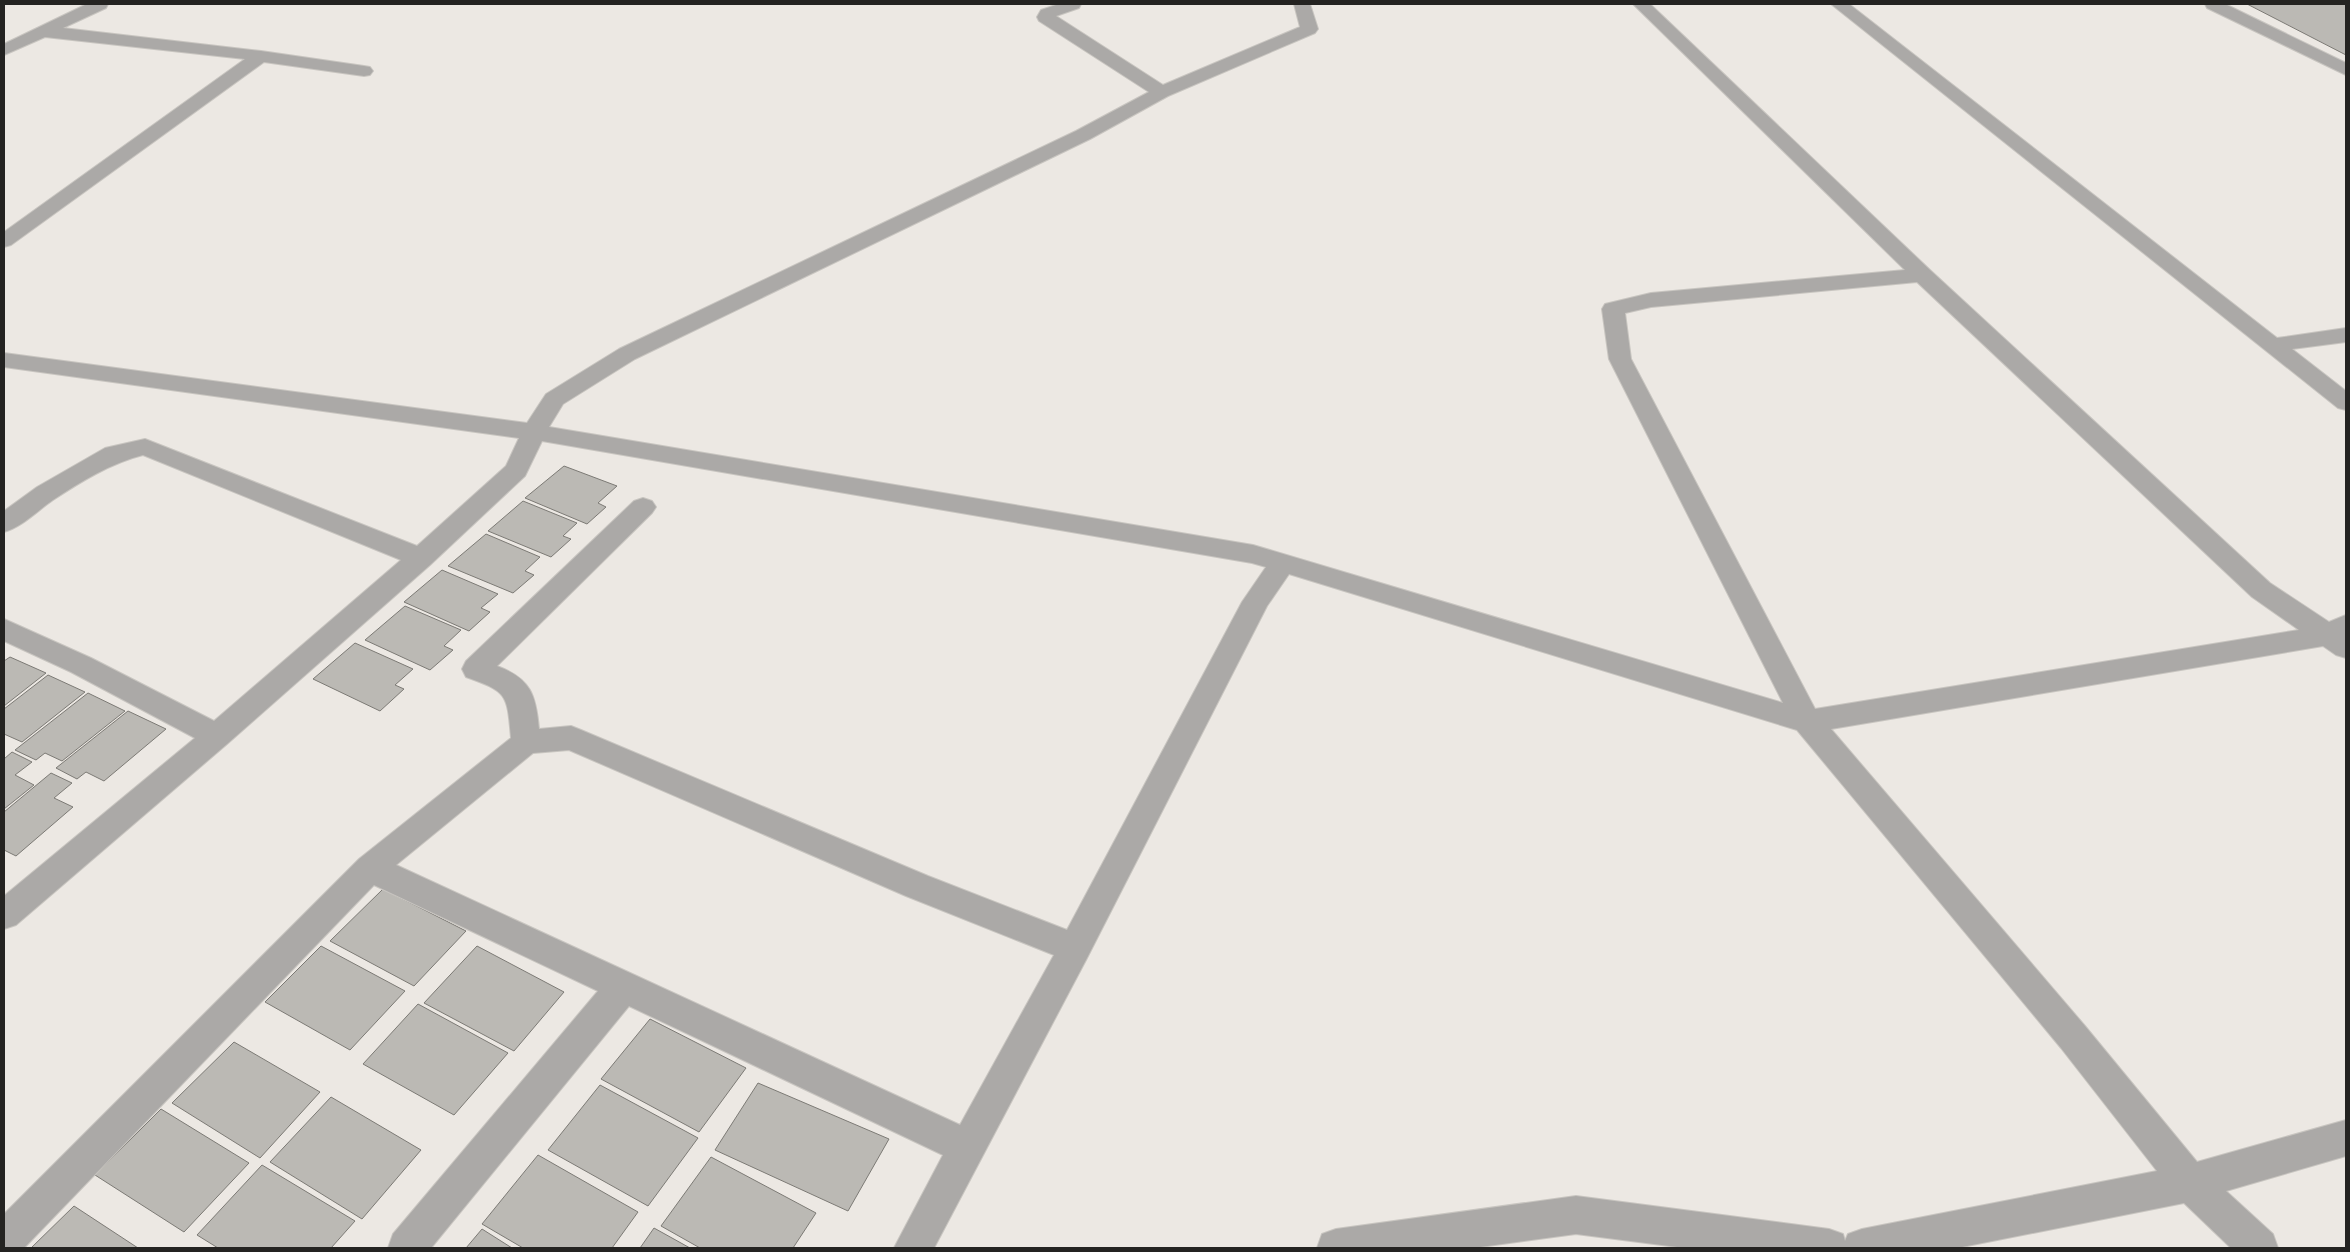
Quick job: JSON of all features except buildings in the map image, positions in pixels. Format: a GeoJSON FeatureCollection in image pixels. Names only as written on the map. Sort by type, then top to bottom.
{"type":"FeatureCollection","features":[{"type":"Feature","properties":{"kind":"street"},"geometry":{"type":"LineString","coordinates":[[4,50],[40,31],[100,4]]}},
{"type":"Feature","properties":{"kind":"street"},"geometry":{"type":"LineString","coordinates":[[1073,4],[1047,14],[1045,17],[1162,92]]}},
{"type":"Feature","properties":{"kind":"street"},"geometry":{"type":"LineString","coordinates":[[4,915],[217,736],[420,558],[516,470],[534,432],[554,399],[627,354],[1083,135],[1162,92],[1308,29],[1302,4]]}},
{"type":"Feature","properties":{"kind":"street"},"geometry":{"type":"LineString","coordinates":[[1641,4],[1922,275],[2261,590],[2341,636]]}},
{"type":"Feature","properties":{"kind":"street"},"geometry":{"type":"LineString","coordinates":[[1839,4],[2346,404]]}},
{"type":"Feature","properties":{"kind":"street"},"geometry":{"type":"LineString","coordinates":[[2213,4],[2346,70]]}},
{"type":"Feature","properties":{"kind":"street"},"geometry":{"type":"LineString","coordinates":[[40,31],[261,56],[364,71]]}},
{"type":"Feature","properties":{"kind":"street"},"geometry":{"type":"LineString","coordinates":[[4,241],[261,56]]}},
{"type":"Feature","properties":{"kind":"street"},"geometry":{"type":"LineString","coordinates":[[1922,275],[1651,300],[1613,309],[1620,358],[1807,722],[2073,1037],[2190,1183],[2247,1243]]}},
{"type":"Feature","properties":{"kind":"street"},"geometry":{"type":"LineString","coordinates":[[2273,345],[2346,335]]}},
{"type":"Feature","properties":{"kind":"street"},"geometry":{"type":"LineString","coordinates":[[4,360],[534,432],[1244,552],[1807,722],[2341,636]]}},
{"type":"Feature","properties":{"kind":"street"},"geometry":{"type":"LineString","coordinates":[[4,523],[46,492],[114,454],[145,446],[420,558]]}},
{"type":"Feature","properties":{"kind":"street"},"geometry":{"type":"LineString","coordinates":[[526,742],[522,701],[505,680],[476,669],[643,507]]}},
{"type":"Feature","properties":{"kind":"street"},"geometry":{"type":"LineString","coordinates":[[913,1248],[1075,948],[1256,602],[1283,563]]}},
{"type":"Feature","properties":{"kind":"street"},"geometry":{"type":"LineString","coordinates":[[4,629],[81,665],[217,736]]}},
{"type":"Feature","properties":{"kind":"street"},"geometry":{"type":"LineString","coordinates":[[4,1241],[370,868],[526,742],[571,738],[917,886],[1075,948]]}},
{"type":"Feature","properties":{"kind":"street"},"geometry":{"type":"LineString","coordinates":[[370,868],[966,1147]]}},
{"type":"Feature","properties":{"kind":"street"},"geometry":{"type":"LineString","coordinates":[[407,1248],[624,986]]}},
{"type":"Feature","properties":{"kind":"street"},"geometry":{"type":"LineString","coordinates":[[1862,1248],[2190,1183],[2346,1138]]}},
{"type":"Feature","properties":{"kind":"street"},"geometry":{"type":"LineString","coordinates":[[1336,1248],[1576,1215],[1829,1248]]}}]}
